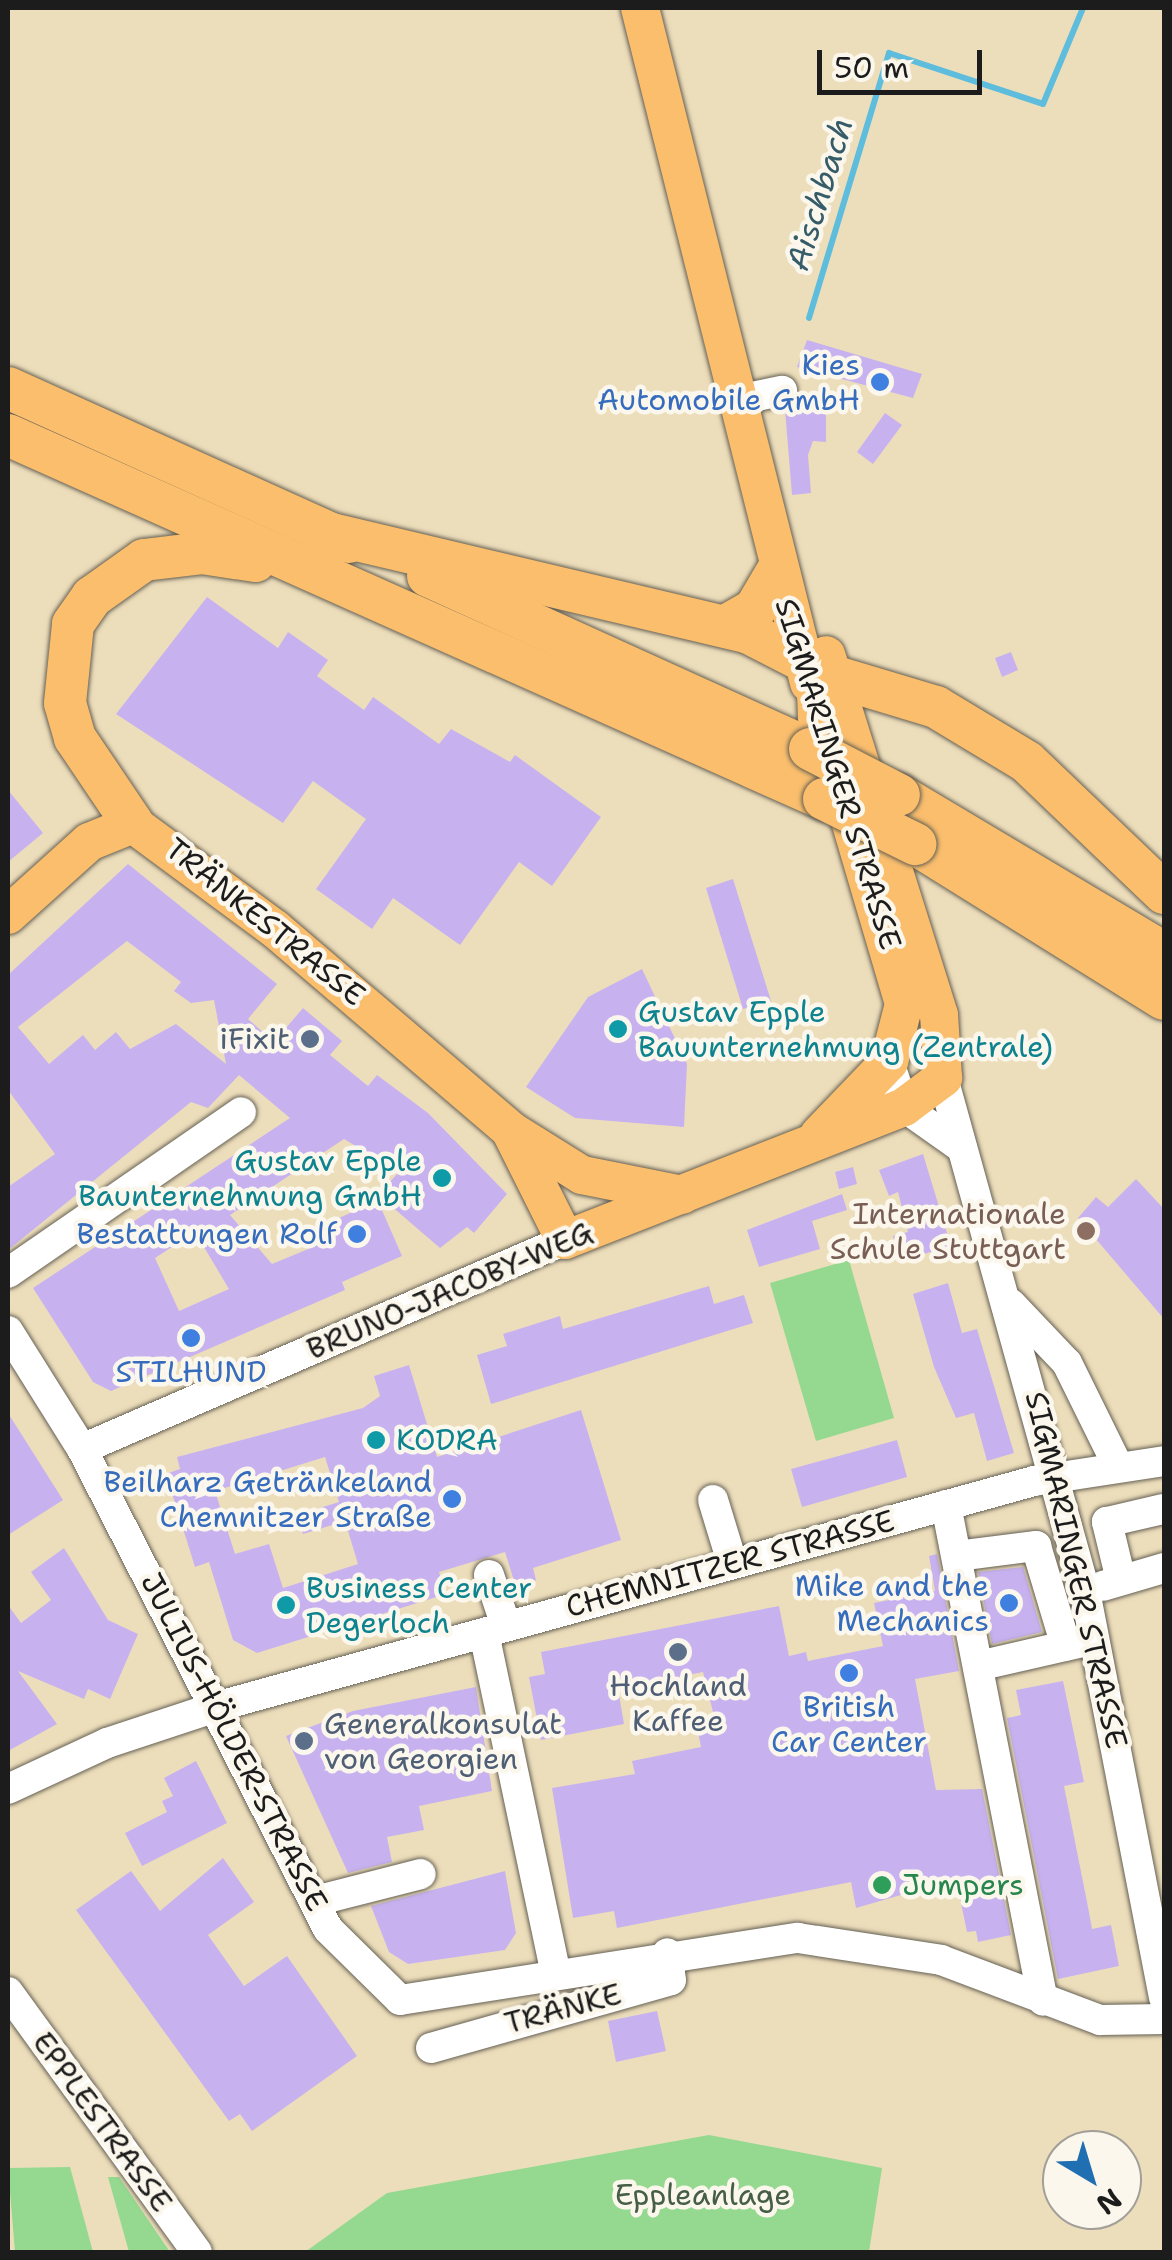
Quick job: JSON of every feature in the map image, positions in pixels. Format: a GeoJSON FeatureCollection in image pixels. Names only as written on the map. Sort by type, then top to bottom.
{"type":"FeatureCollection","features":[{"type":"Feature","properties":{"kind":"highway"},"geometry":{"type":"LineString","coordinates":[[8,388],[315,550],[914,844],[1164,1000]]}},
{"type":"Feature","properties":{"kind":"highway"},"geometry":{"type":"LineString","coordinates":[[8,435],[814,734],[899,795],[1164,953]]}},
{"type":"Feature","properties":{"kind":"highway"},"geometry":{"type":"LineString","coordinates":[[133,824],[76,738],[64,702],[73,624],[117,575],[169,554],[315,550],[726,626],[817,666],[921,701],[994,737],[1164,892]]}},
{"type":"Feature","properties":{"kind":"highway"},"geometry":{"type":"LineString","coordinates":[[726,626],[755,608],[779,557]]}},
{"type":"Feature","properties":{"kind":"highway"},"geometry":{"type":"LineString","coordinates":[[814,734],[817,666]]}},
{"type":"Feature","properties":{"kind":"main road","name":"SIGMARINGER STRASSE"},"geometry":{"type":"LineString","coordinates":[[640,8],[743,399],[779,557],[938,1015],[943,1078]]}},
{"type":"Feature","properties":{"kind":"main road","name":"SIGMARINGER STRASSE"},"geometry":{"type":"LineString","coordinates":[[814,734],[900,981],[901,1036],[889,1062]]}},
{"type":"Feature","properties":{"kind":"main road","name":"TRÄNKESTRASSE"},"geometry":{"type":"LineString","coordinates":[[8,915],[88,842],[133,824],[304,953],[510,1130],[582,1175],[684,1195]]}},
{"type":"Feature","properties":{"kind":"main road","name":"BRUNO-JACOBY-WEG"},"geometry":{"type":"LineString","coordinates":[[819,1135],[889,1062]]}},
{"type":"Feature","properties":{"kind":"main road","name":"BRUNO-JACOBY-WEG"},"geometry":{"type":"LineString","coordinates":[[565,1240],[684,1195],[819,1135],[904,1107],[943,1078]]}},
{"type":"Feature","properties":{"kind":"main road","name":"TRÄNKESTRASSE"},"geometry":{"type":"LineString","coordinates":[[510,1130],[565,1240]]}},
{"type":"Feature","properties":{"kind":"street"},"geometry":{"type":"LineString","coordinates":[[743,399],[782,392]]}},
{"type":"Feature","properties":{"kind":"street"},"geometry":{"type":"LineString","coordinates":[[889,1062],[904,1107],[962,1148]]}},
{"type":"Feature","properties":{"kind":"street","name":"SIGMARINGER STRASSE"},"geometry":{"type":"LineString","coordinates":[[943,1078],[1058,1477],[1085,1591],[1081,1642],[1164,1997]]}},
{"type":"Feature","properties":{"kind":"street"},"geometry":{"type":"LineString","coordinates":[[8,1273],[241,1112]]}},
{"type":"Feature","properties":{"kind":"street","name":"BRUNO-JACOBY-WEG"},"geometry":{"type":"LineString","coordinates":[[82,1449],[565,1240]]}},
{"type":"Feature","properties":{"kind":"street"},"geometry":{"type":"LineString","coordinates":[[1009,1302],[1068,1363],[1118,1466]]}},
{"type":"Feature","properties":{"kind":"street","name":"JULIUS-HÖLDER-STRASSE"},"geometry":{"type":"LineString","coordinates":[[8,1332],[82,1449],[219,1706],[328,1929],[400,2000],[667,1954],[850,1940],[940,1960],[1100,2020],[1164,2018]]}},
{"type":"Feature","properties":{"kind":"street"},"geometry":{"type":"LineString","coordinates":[[1121,1580],[1107,1522],[1164,1511],[1158,1462]]}},
{"type":"Feature","properties":{"kind":"street","name":"CHEMNITZER STRASSE"},"geometry":{"type":"LineString","coordinates":[[8,1789],[106,1742],[219,1706],[946,1505],[1058,1477],[1158,1462]]}},
{"type":"Feature","properties":{"kind":"street"},"geometry":{"type":"LineString","coordinates":[[713,1500],[732,1562]]}},
{"type":"Feature","properties":{"kind":"street"},"geometry":{"type":"LineString","coordinates":[[946,1505],[1042,2001]]}},
{"type":"Feature","properties":{"kind":"street"},"geometry":{"type":"LineString","coordinates":[[957,1556],[1036,1546],[1081,1642],[978,1666]]}},
{"type":"Feature","properties":{"kind":"street"},"geometry":{"type":"LineString","coordinates":[[1085,1591],[1164,1568]]}},
{"type":"Feature","properties":{"kind":"street"},"geometry":{"type":"LineString","coordinates":[[490,1575],[495,1629],[556,1976]]}},
{"type":"Feature","properties":{"kind":"street"},"geometry":{"type":"LineString","coordinates":[[314,1901],[421,1874]]}},
{"type":"Feature","properties":{"kind":"street","name":"TRÄNKE"},"geometry":{"type":"LineString","coordinates":[[431,2048],[671,1980],[667,1954]]}},
{"type":"Feature","properties":{"kind":"street","name":"EPPLESTRASSE"},"geometry":{"type":"LineString","coordinates":[[8,1992],[196,2252]]}},
{"type":"Feature","properties":{"kind":"green space"},"geometry":{"type":"Polygon","coordinates":[[[849,1260],[894,1418],[816,1441],[770,1283],[849,1260]]]}},
{"type":"Feature","properties":{"kind":"green space","name":"Eppleanlage"},"geometry":{"type":"Polygon","coordinates":[[[709,2135],[882,2168],[869,2252],[305,2252],[387,2193],[709,2135]]]}},
{"type":"Feature","properties":{"kind":"green space"},"geometry":{"type":"Polygon","coordinates":[[[70,2167],[93,2252],[15,2252],[8,2168],[70,2167]]]}},
{"type":"Feature","properties":{"kind":"green space"},"geometry":{"type":"Polygon","coordinates":[[[108,2177],[119,2177],[170,2252],[129,2252],[108,2177]]]}},
{"type":"Feature","properties":{"kind":"building","name":"Kies Automobile GmbH"},"geometry":{"type":"Polygon","coordinates":[[[807,340],[922,374],[913,398],[797,367],[807,340]]]}},
{"type":"Feature","properties":{"kind":"building"},"geometry":{"type":"Polygon","coordinates":[[[785,410],[826,410],[826,442],[813,441],[808,455],[811,493],[792,495],[785,410]]]}},
{"type":"Feature","properties":{"kind":"building"},"geometry":{"type":"Polygon","coordinates":[[[885,413],[902,425],[873,464],[857,452],[885,413]]]}},
{"type":"Feature","properties":{"kind":"building"},"geometry":{"type":"Polygon","coordinates":[[[207,597],[278,648],[288,632],[328,660],[317,676],[364,710],[373,697],[439,744],[451,729],[510,762],[515,755],[601,817],[552,886],[519,862],[460,945],[393,898],[372,929],[316,889],[366,819],[313,781],[283,823],[116,714],[207,597]]]}},
{"type":"Feature","properties":{"kind":"building"},"geometry":{"type":"Polygon","coordinates":[[[1011,652],[1018,670],[1002,677],[995,658],[1011,652]]]}},
{"type":"Feature","properties":{"kind":"building"},"geometry":{"type":"Polygon","coordinates":[[[8,790],[43,833],[8,862],[8,790]]]}},
{"type":"Feature","properties":{"kind":"building"},"geometry":{"type":"Polygon","coordinates":[[[128,864],[277,984],[248,1019],[274,1042],[303,1008],[342,1041],[330,1055],[368,1086],[377,1075],[428,1113],[507,1194],[474,1233],[467,1227],[440,1248],[383,1199],[396,1193],[387,1185],[399,1172],[344,1139],[230,1215],[272,1264],[325,1242],[318,1227],[378,1201],[402,1256],[342,1282],[345,1290],[111,1391],[93,1382],[33,1288],[290,1118],[239,1075],[208,1108],[191,1102],[8,1250],[8,1187],[55,1154],[8,1090],[8,975],[128,864]],[[127,941],[18,1027],[49,1064],[83,1035],[95,1050],[116,1032],[130,1049],[176,1024],[226,1064],[214,1000],[191,1003],[174,991],[181,982],[127,941]],[[195,1232],[155,1258],[179,1311],[229,1289],[195,1232]]]}},
{"type":"Feature","properties":{"kind":"building"},"geometry":{"type":"Polygon","coordinates":[[[733,879],[771,1001],[743,1009],[706,888],[733,879]]]}},
{"type":"Feature","properties":{"kind":"building","name":"Gustav Epple Bauunternehmung (Zentrale)"},"geometry":{"type":"Polygon","coordinates":[[[642,969],[687,1064],[684,1127],[575,1118],[526,1087],[588,997],[642,969]]]}},
{"type":"Feature","properties":{"kind":"building"},"geometry":{"type":"Polygon","coordinates":[[[923,1154],[951,1246],[900,1261],[893,1236],[908,1232],[898,1192],[889,1196],[879,1170],[923,1154]]]}},
{"type":"Feature","properties":{"kind":"building"},"geometry":{"type":"Polygon","coordinates":[[[853,1167],[857,1184],[839,1189],[835,1172],[853,1167]]]}},
{"type":"Feature","properties":{"kind":"building","name":"Internationale Schule Stuttgart"},"geometry":{"type":"Polygon","coordinates":[[[1136,1179],[1164,1209],[1164,1319],[1078,1218],[1096,1197],[1108,1207],[1136,1179]]]}},
{"type":"Feature","properties":{"kind":"building"},"geometry":{"type":"Polygon","coordinates":[[[842,1194],[847,1210],[812,1221],[820,1249],[759,1267],[747,1230],[842,1194]]]}},
{"type":"Feature","properties":{"kind":"building"},"geometry":{"type":"Polygon","coordinates":[[[948,1283],[962,1333],[977,1329],[1014,1453],[987,1461],[974,1413],[956,1418],[934,1367],[913,1294],[948,1283]]]}},
{"type":"Feature","properties":{"kind":"building"},"geometry":{"type":"Polygon","coordinates":[[[709,1286],[714,1304],[744,1295],[753,1323],[491,1404],[477,1355],[507,1346],[503,1334],[560,1316],[563,1329],[709,1286]]]}},
{"type":"Feature","properties":{"kind":"building"},"geometry":{"type":"Polygon","coordinates":[[[409,1365],[437,1457],[581,1410],[621,1540],[533,1568],[536,1580],[516,1587],[505,1552],[439,1572],[446,1594],[257,1653],[233,1640],[209,1562],[195,1567],[166,1474],[180,1469],[177,1457],[363,1408],[380,1396],[374,1376],[409,1365]],[[325,1457],[215,1491],[235,1554],[269,1544],[283,1588],[358,1564],[345,1521],[303,1534],[297,1515],[339,1502],[325,1457]]]}},
{"type":"Feature","properties":{"kind":"building"},"geometry":{"type":"Polygon","coordinates":[[[8,1413],[63,1500],[8,1535],[8,1413]]]}},
{"type":"Feature","properties":{"kind":"building"},"geometry":{"type":"Polygon","coordinates":[[[897,1440],[907,1477],[802,1507],[791,1469],[897,1440]]]}},
{"type":"Feature","properties":{"kind":"building"},"geometry":{"type":"Polygon","coordinates":[[[64,1548],[108,1620],[138,1634],[110,1699],[88,1689],[84,1699],[18,1671],[57,1724],[8,1751],[8,1605],[21,1623],[51,1600],[31,1572],[64,1548]]]}},
{"type":"Feature","properties":{"kind":"building"},"geometry":{"type":"Polygon","coordinates":[[[937,1554],[959,1671],[915,1679],[936,1790],[982,1789],[1011,1935],[978,1942],[976,1931],[967,1932],[956,1879],[856,1908],[851,1882],[617,1928],[614,1911],[573,1918],[552,1788],[635,1774],[632,1761],[701,1747],[697,1727],[716,1724],[703,1672],[618,1689],[624,1724],[541,1740],[529,1677],[545,1674],[541,1652],[779,1606],[789,1656],[806,1652],[808,1661],[883,1646],[874,1603],[935,1591],[929,1556],[937,1554]]]}},
{"type":"Feature","properties":{"kind":"building"},"geometry":{"type":"Polygon","coordinates":[[[1023,1567],[1042,1632],[992,1644],[978,1572],[1023,1567]]]}},
{"type":"Feature","properties":{"kind":"building"},"geometry":{"type":"Polygon","coordinates":[[[1063,1681],[1084,1782],[1064,1786],[1092,1929],[1111,1925],[1119,1966],[1058,1979],[1007,1718],[1021,1715],[1016,1690],[1063,1681]]]}},
{"type":"Feature","properties":{"kind":"building"},"geometry":{"type":"Polygon","coordinates":[[[476,1687],[492,1791],[419,1806],[424,1830],[387,1837],[392,1862],[348,1873],[286,1736],[353,1711],[476,1687]]]}},
{"type":"Feature","properties":{"kind":"building"},"geometry":{"type":"Polygon","coordinates":[[[196,1761],[227,1823],[142,1866],[125,1833],[167,1812],[162,1801],[173,1796],[164,1778],[196,1761]]]}},
{"type":"Feature","properties":{"kind":"building"},"geometry":{"type":"Polygon","coordinates":[[[223,1858],[254,1902],[208,1935],[244,1986],[287,1956],[357,2056],[252,2131],[240,2114],[229,2121],[76,1910],[131,1871],[160,1911],[223,1858]]]}},
{"type":"Feature","properties":{"kind":"building"},"geometry":{"type":"Polygon","coordinates":[[[505,1871],[516,1933],[505,1950],[408,1964],[389,1952],[371,1906],[505,1871]]]}},
{"type":"Feature","properties":{"kind":"building"},"geometry":{"type":"Polygon","coordinates":[[[657,2011],[666,2051],[616,2062],[608,2021],[657,2011]]]}},
{"type":"Feature","properties":{"kind":"waterway","name":"Aischbach"},"geometry":{"type":"LineString","coordinates":[[809,318],[889,53],[1043,104],[1083,8]]}},
{"type":"Feature","properties":{"kind":"place","name":"Kies Automobile GmbH"},"geometry":{"type":"Point","coordinates":[880,382]}},
{"type":"Feature","properties":{"kind":"place","name":"Gustav Epple Bauunternehmung (Zentrale)"},"geometry":{"type":"Point","coordinates":[618,1029]}},
{"type":"Feature","properties":{"kind":"place","name":"iFixit"},"geometry":{"type":"Point","coordinates":[310,1039]}},
{"type":"Feature","properties":{"kind":"place","name":"Gustav Epple Baunternehmung GmbH"},"geometry":{"type":"Point","coordinates":[442,1178]}},
{"type":"Feature","properties":{"kind":"place","name":"Internationale Schule Stuttgart"},"geometry":{"type":"Point","coordinates":[1086,1231]}},
{"type":"Feature","properties":{"kind":"place","name":"Bestattungen Rolf"},"geometry":{"type":"Point","coordinates":[357,1234]}},
{"type":"Feature","properties":{"kind":"place","name":"STILHUND"},"geometry":{"type":"Point","coordinates":[191,1338]}},
{"type":"Feature","properties":{"kind":"place","name":"KODRA"},"geometry":{"type":"Point","coordinates":[376,1440]}},
{"type":"Feature","properties":{"kind":"place","name":"Beilharz Getränkeland Chemnitzer Straße"},"geometry":{"type":"Point","coordinates":[452,1499]}},
{"type":"Feature","properties":{"kind":"place","name":"Mike and the Mechanics"},"geometry":{"type":"Point","coordinates":[1009,1603]}},
{"type":"Feature","properties":{"kind":"place","name":"Business Center Degerloch"},"geometry":{"type":"Point","coordinates":[286,1605]}},
{"type":"Feature","properties":{"kind":"place","name":"Hochland Kaffee"},"geometry":{"type":"Point","coordinates":[678,1652]}},
{"type":"Feature","properties":{"kind":"place","name":"British Car Center"},"geometry":{"type":"Point","coordinates":[849,1673]}},
{"type":"Feature","properties":{"kind":"place","name":"Generalkonsulat von Georgien"},"geometry":{"type":"Point","coordinates":[304,1741]}},
{"type":"Feature","properties":{"kind":"place","name":"Jumpers"},"geometry":{"type":"Point","coordinates":[882,1885]}}]}
